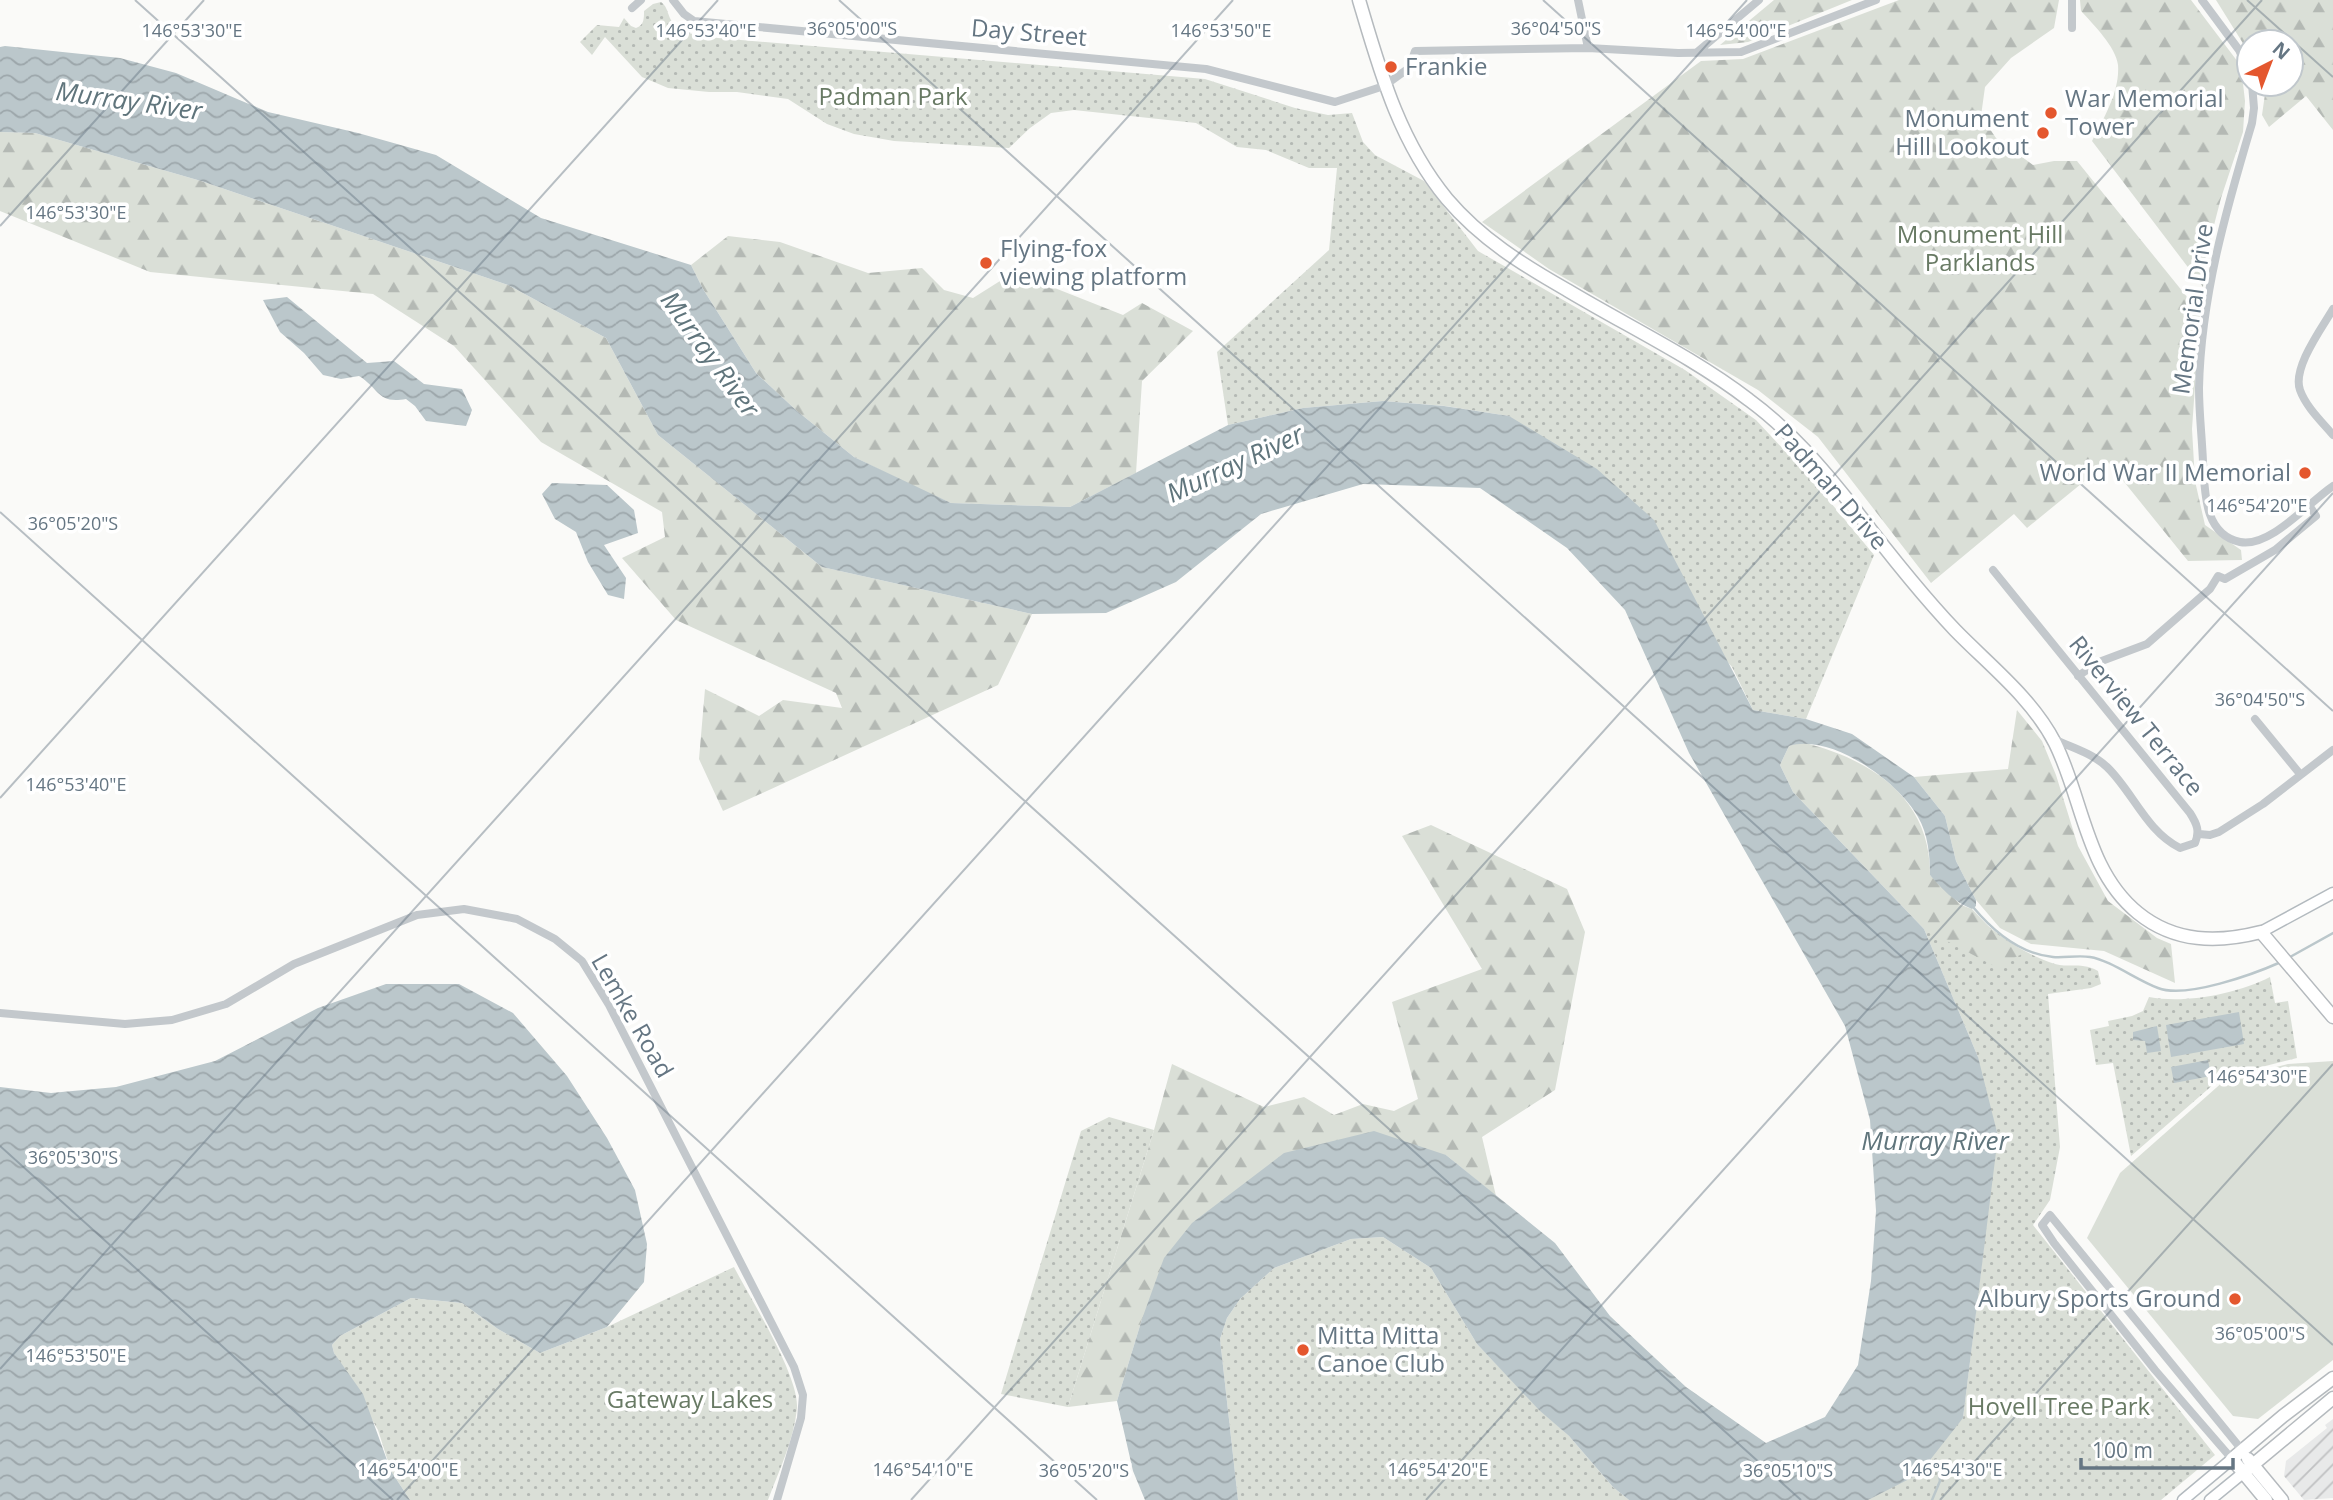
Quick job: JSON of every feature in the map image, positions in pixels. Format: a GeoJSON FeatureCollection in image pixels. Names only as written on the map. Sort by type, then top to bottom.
{"type":"FeatureCollection","features":[{"type":"Feature","properties":{"kind":"main road","name":"Padman Drive"},"geometry":{"type":"LineString","coordinates":[[1359,0],[1384,86],[1397,118],[1421,163],[1461,215],[1491,242],[1521,263],[1708,372],[1770,416],[1826,474],[1913,584],[2022,699],[2053,740],[2103,869],[2126,902],[2155,925],[2190,937],[2225,940],[2261,932]]}},
{"type":"Feature","properties":{"kind":"main road"},"geometry":{"type":"LineString","coordinates":[[2333,893],[2261,932],[2333,1017]]}},
{"type":"Feature","properties":{"kind":"main road"},"geometry":{"type":"LineString","coordinates":[[2183,1500],[2333,1378]]}},
{"type":"Feature","properties":{"kind":"main road"},"geometry":{"type":"LineString","coordinates":[[2210,1500],[2333,1398]]}},
{"type":"Feature","properties":{"kind":"main road"},"geometry":{"type":"LineString","coordinates":[[2237,1455],[2266,1500]]}},
{"type":"Feature","properties":{"kind":"main road"},"geometry":{"type":"LineString","coordinates":[[2248,1469],[2283,1500]]}},
{"type":"Feature","properties":{"kind":"street"},"geometry":{"type":"LineString","coordinates":[[632,8],[641,0]]}},
{"type":"Feature","properties":{"kind":"street","name":"Day Street"},"geometry":{"type":"LineString","coordinates":[[673,0],[684,14],[694,21],[1206,69],[1335,102],[1384,86]]}},
{"type":"Feature","properties":{"kind":"street"},"geometry":{"type":"LineString","coordinates":[[1578,0],[1588,48]]}},
{"type":"Feature","properties":{"kind":"street"},"geometry":{"type":"LineString","coordinates":[[1696,53],[1759,0]]}},
{"type":"Feature","properties":{"kind":"street"},"geometry":{"type":"LineString","coordinates":[[1384,86],[1409,68],[1415,51],[1588,48],[1696,53],[1741,52],[1876,0]]}},
{"type":"Feature","properties":{"kind":"street"},"geometry":{"type":"LineString","coordinates":[[2072,28],[2073,0]]}},
{"type":"Feature","properties":{"kind":"street"},"geometry":{"type":"LineString","coordinates":[[2202,0],[2235,45]]}},
{"type":"Feature","properties":{"kind":"street","name":"Memorial Drive"},"geometry":{"type":"LineString","coordinates":[[2253,98],[2252,124],[2221,229],[2201,356],[2199,407],[2206,495],[2214,524],[2228,537],[2239,542],[2261,539],[2272,534],[2333,486]]}},
{"type":"Feature","properties":{"kind":"street"},"geometry":{"type":"LineString","coordinates":[[2333,309],[2308,353],[2299,372],[2298,382],[2308,404],[2333,435]]}},
{"type":"Feature","properties":{"kind":"street"},"geometry":{"type":"LineString","coordinates":[[2078,676],[2099,662],[2147,644],[2210,589],[2218,576],[2225,579],[2275,550],[2316,516],[2308,505]]}},
{"type":"Feature","properties":{"kind":"street","name":"Riverview Terrace"},"geometry":{"type":"LineString","coordinates":[[1993,570],[2190,813],[2199,834],[2195,842],[2180,848],[2173,845],[2141,813],[2107,767],[2090,754],[2053,740]]}},
{"type":"Feature","properties":{"kind":"street"},"geometry":{"type":"LineString","coordinates":[[2255,719],[2301,774]]}},
{"type":"Feature","properties":{"kind":"street"},"geometry":{"type":"LineString","coordinates":[[2199,834],[2210,835],[2218,832],[2263,804],[2333,750]]}},
{"type":"Feature","properties":{"kind":"street","name":"Lemke Road"},"geometry":{"type":"LineString","coordinates":[[0,1013],[125,1024],[172,1020],[226,1003],[294,964],[417,915],[464,909],[516,919],[555,939],[582,961],[609,1005],[794,1367],[803,1395],[801,1418],[777,1500]]}},
{"type":"Feature","properties":{"kind":"street"},"geometry":{"type":"LineString","coordinates":[[2050,1215],[2212,1415],[2237,1455],[2186,1406],[2054,1243],[2042,1224],[2050,1215]]}},
{"type":"Feature","properties":{"kind":"street"},"geometry":{"type":"LineString","coordinates":[[2186,1406],[2197,1397]]}},
{"type":"Feature","properties":{"kind":"street"},"geometry":{"type":"LineString","coordinates":[[2202,1423],[2212,1415]]}},
{"type":"Feature","properties":{"kind":"shaded area"},"geometry":{"type":"Polygon","coordinates":[[[2333,1419],[2333,1498],[2304,1500],[2284,1476],[2286,1461],[2327,1428],[2325,1425],[2333,1419]]]}},
{"type":"Feature","properties":{"kind":"green space"},"geometry":{"type":"Polygon","coordinates":[[[1774,0],[1852,0],[1748,42],[1720,45],[1774,0]]]}},
{"type":"Feature","properties":{"kind":"green space","name":"Monument Hill Parklands"},"geometry":{"type":"Polygon","coordinates":[[[1899,0],[2059,0],[2054,28],[2011,58],[1985,87],[1981,116],[1996,138],[2033,165],[2077,161],[2200,313],[2192,429],[2195,481],[2205,525],[2241,550],[2242,560],[2188,561],[2108,462],[2027,528],[2014,514],[1931,583],[1818,437],[1758,390],[1549,269],[1482,222],[1701,61],[1743,59],[1899,0]]]}},
{"type":"Feature","properties":{"kind":"green space"},"geometry":{"type":"Polygon","coordinates":[[[2080,0],[2191,0],[2235,58],[2235,98],[2245,98],[2245,101],[2243,132],[2221,198],[2205,260],[2203,287],[2092,141],[2114,94],[2118,65],[2109,43],[2081,11],[2080,0]]]}},
{"type":"Feature","properties":{"kind":"green space"},"geometry":{"type":"Polygon","coordinates":[[[2216,0],[2333,0],[2333,130],[2305,97],[2305,28],[2235,28],[2235,31],[2216,0]]]}},
{"type":"Feature","properties":{"kind":"green space","name":"Padman Park"},"geometry":{"type":"Polygon","coordinates":[[[661,2],[676,26],[688,33],[706,37],[1205,79],[1295,108],[1328,115],[1352,113],[1363,142],[1375,155],[1424,181],[1478,251],[1685,370],[1756,420],[1812,480],[1874,555],[1806,719],[1753,710],[1732,667],[1509,416],[1445,406],[1383,401],[1303,408],[1228,425],[1217,352],[1329,250],[1337,168],[1309,168],[1266,150],[1237,147],[1196,123],[1074,110],[1051,113],[1009,148],[894,141],[854,134],[827,124],[788,99],[737,92],[668,88],[642,77],[605,37],[592,55],[580,42],[597,25],[619,27],[624,18],[631,26],[639,27],[644,11],[661,2]]]}},
{"type":"Feature","properties":{"kind":"green space"},"geometry":{"type":"Polygon","coordinates":[[[2264,98],[2304,98],[2269,127],[2262,115],[2264,98]]]}},
{"type":"Feature","properties":{"kind":"green space"},"geometry":{"type":"Polygon","coordinates":[[[0,132],[35,133],[201,181],[508,285],[606,338],[658,435],[822,567],[1032,614],[998,685],[723,811],[699,759],[705,689],[759,716],[783,700],[842,708],[836,693],[676,620],[622,558],[665,537],[662,512],[541,442],[454,346],[373,294],[150,272],[0,211],[0,132]]]}},
{"type":"Feature","properties":{"kind":"green space"},"geometry":{"type":"Polygon","coordinates":[[[728,236],[780,242],[868,273],[922,268],[944,290],[973,298],[1000,281],[1042,283],[1123,315],[1142,303],[1193,331],[1142,381],[1136,473],[1070,507],[951,503],[854,457],[797,411],[756,373],[691,265],[728,236]]]}},
{"type":"Feature","properties":{"kind":"green space"},"geometry":{"type":"Polygon","coordinates":[[[2017,710],[2042,741],[2056,775],[2078,846],[2108,901],[2157,938],[2171,944],[2175,983],[2104,951],[2031,944],[2000,928],[1976,900],[1956,861],[1945,816],[1914,777],[2008,769],[2017,710]]]}},
{"type":"Feature","properties":{"kind":"green space"},"geometry":{"type":"Polygon","coordinates":[[[1801,742],[1850,759],[1891,785],[1908,803],[1920,824],[1928,848],[1930,875],[1961,905],[1972,909],[1993,931],[2024,953],[1996,967],[1924,929],[1793,792],[1780,765],[1789,746],[1801,742]]]}},
{"type":"Feature","properties":{"kind":"green space"},"geometry":{"type":"Polygon","coordinates":[[[1431,825],[1567,889],[1585,932],[1555,1090],[1482,1137],[1496,1196],[1446,1155],[1142,1319],[1117,1401],[1068,1407],[1172,1064],[1264,1107],[1304,1097],[1334,1115],[1363,1104],[1394,1111],[1418,1099],[1392,1002],[1482,969],[1402,836],[1431,825]]]}},
{"type":"Feature","properties":{"kind":"green space","name":"Hovell Tree Park"},"geometry":{"type":"Polygon","coordinates":[[[1975,915],[2003,938],[2033,955],[2055,964],[2098,971],[2101,984],[2048,994],[2060,1147],[2050,1200],[2033,1225],[2215,1455],[2161,1500],[1868,1500],[1888,1489],[1963,1418],[1984,1245],[1978,1057],[1924,929],[1975,915]]]}},
{"type":"Feature","properties":{"kind":"green space"},"geometry":{"type":"Polygon","coordinates":[[[2270,977],[2275,1003],[2288,1001],[2297,1058],[2222,1077],[2131,1156],[2113,1063],[2096,1065],[2090,1030],[2109,1026],[2108,1021],[2143,1011],[2149,997],[2178,999],[2211,996],[2270,977]]]}},
{"type":"Feature","properties":{"kind":"green space","name":"Albury Sports Ground"},"geometry":{"type":"Polygon","coordinates":[[[2333,1061],[2333,1360],[2258,1419],[2233,1416],[2087,1238],[2120,1173],[2225,1080],[2288,1064],[2333,1061]]]}},
{"type":"Feature","properties":{"kind":"green space"},"geometry":{"type":"Polygon","coordinates":[[[1109,1117],[1154,1130],[1068,1407],[1001,1394],[1081,1131],[1109,1117]]]}},
{"type":"Feature","properties":{"kind":"green space"},"geometry":{"type":"Polygon","coordinates":[[[1383,1237],[1431,1268],[1477,1344],[1539,1409],[1569,1436],[1613,1487],[1629,1500],[1238,1500],[1220,1339],[1227,1318],[1240,1299],[1274,1268],[1351,1239],[1383,1237]]]}},
{"type":"Feature","properties":{"kind":"green space","name":"Gateway Lakes"},"geometry":{"type":"Polygon","coordinates":[[[734,1267],[782,1357],[796,1394],[793,1432],[768,1500],[410,1500],[391,1471],[378,1430],[332,1345],[340,1336],[411,1298],[462,1303],[498,1329],[540,1353],[607,1327],[734,1267]]]}},
{"type":"Feature","properties":{"kind":"water","name":"Murray River"},"geometry":{"type":"Polygon","coordinates":[[[0,47],[120,58],[176,73],[268,112],[436,155],[541,218],[691,265],[756,373],[797,411],[854,457],[951,503],[1070,507],[1228,425],[1303,408],[1383,401],[1444,406],[1509,416],[1597,469],[1654,520],[1753,710],[1806,719],[1852,734],[1914,777],[1945,816],[1956,861],[1976,900],[1976,906],[1972,909],[1954,899],[1930,875],[1928,845],[1918,817],[1895,789],[1879,775],[1843,753],[1806,744],[1789,746],[1780,765],[1793,792],[1924,929],[1978,1057],[1998,1136],[1963,1418],[1919,1474],[1868,1500],[1629,1500],[1613,1487],[1569,1436],[1539,1410],[1477,1344],[1431,1268],[1383,1237],[1351,1239],[1274,1268],[1240,1299],[1227,1318],[1220,1339],[1238,1500],[1145,1500],[1133,1471],[1117,1401],[1164,1258],[1192,1223],[1284,1153],[1374,1131],[1446,1155],[1555,1243],[1610,1316],[1686,1387],[1766,1443],[1825,1417],[1858,1365],[1871,1281],[1876,1211],[1870,1120],[1845,1026],[1689,753],[1625,610],[1567,548],[1480,488],[1363,484],[1261,514],[1176,582],[1106,613],[1032,614],[822,567],[658,435],[606,338],[508,285],[201,181],[35,133],[0,132],[0,47]]]}},
{"type":"Feature","properties":{"kind":"water"},"geometry":{"type":"Polygon","coordinates":[[[287,297],[367,363],[394,361],[424,384],[462,389],[472,410],[466,426],[426,421],[406,399],[384,397],[359,376],[341,379],[323,375],[304,353],[280,332],[263,300],[287,297]]]}},
{"type":"Feature","properties":{"kind":"water"},"geometry":{"type":"Polygon","coordinates":[[[552,483],[607,485],[634,510],[638,533],[604,545],[626,578],[624,599],[608,595],[588,562],[576,532],[555,519],[542,494],[552,483]]]}},
{"type":"Feature","properties":{"kind":"water"},"geometry":{"type":"Polygon","coordinates":[[[386,984],[459,984],[513,1013],[567,1076],[607,1138],[635,1190],[647,1244],[644,1282],[607,1327],[540,1353],[498,1329],[462,1303],[411,1298],[340,1336],[332,1345],[334,1353],[363,1394],[391,1471],[410,1500],[0,1500],[0,1087],[51,1093],[116,1087],[215,1061],[318,1008],[386,984]]]}},
{"type":"Feature","properties":{"kind":"water"},"geometry":{"type":"Polygon","coordinates":[[[2239,1012],[2244,1044],[2171,1057],[2166,1025],[2239,1012]]]}},
{"type":"Feature","properties":{"kind":"water"},"geometry":{"type":"Polygon","coordinates":[[[2157,1026],[2161,1051],[2147,1053],[2145,1041],[2133,1040],[2133,1032],[2157,1026]]]}},
{"type":"Feature","properties":{"kind":"water"},"geometry":{"type":"Polygon","coordinates":[[[2208,1060],[2211,1076],[2174,1083],[2171,1067],[2208,1060]]]}},
{"type":"Feature","properties":{"kind":"waterway"},"geometry":{"type":"LineString","coordinates":[[1973,907],[1989,925],[2008,940],[2030,951],[2053,957],[2085,956],[2098,959],[2150,985],[2170,991],[2220,984],[2281,962]]}},
{"type":"Feature","properties":{"kind":"waterway"},"geometry":{"type":"LineString","coordinates":[[2290,957],[2333,933]]}},
{"type":"Feature","properties":{"kind":"waterway"},"geometry":{"type":"LineString","coordinates":[[1929,1460],[1938,1466],[1940,1481],[1932,1500]]}},
{"type":"Feature","properties":{"kind":"place","name":"Frankie"},"geometry":{"type":"Point","coordinates":[1391,67]}},
{"type":"Feature","properties":{"kind":"place","name":"War Memorial Tower"},"geometry":{"type":"Point","coordinates":[2051,113]}},
{"type":"Feature","properties":{"kind":"place","name":"Monument Hill Lookout"},"geometry":{"type":"Point","coordinates":[2043,133]}},
{"type":"Feature","properties":{"kind":"place","name":"Flying-fox viewing platform"},"geometry":{"type":"Point","coordinates":[986,263]}},
{"type":"Feature","properties":{"kind":"place","name":"World War II Memorial"},"geometry":{"type":"Point","coordinates":[2305,473]}},
{"type":"Feature","properties":{"kind":"place","name":"Albury Sports Ground"},"geometry":{"type":"Point","coordinates":[2235,1299]}},
{"type":"Feature","properties":{"kind":"place","name":"Mitta Mitta Canoe Club"},"geometry":{"type":"Point","coordinates":[1303,1350]}}]}
